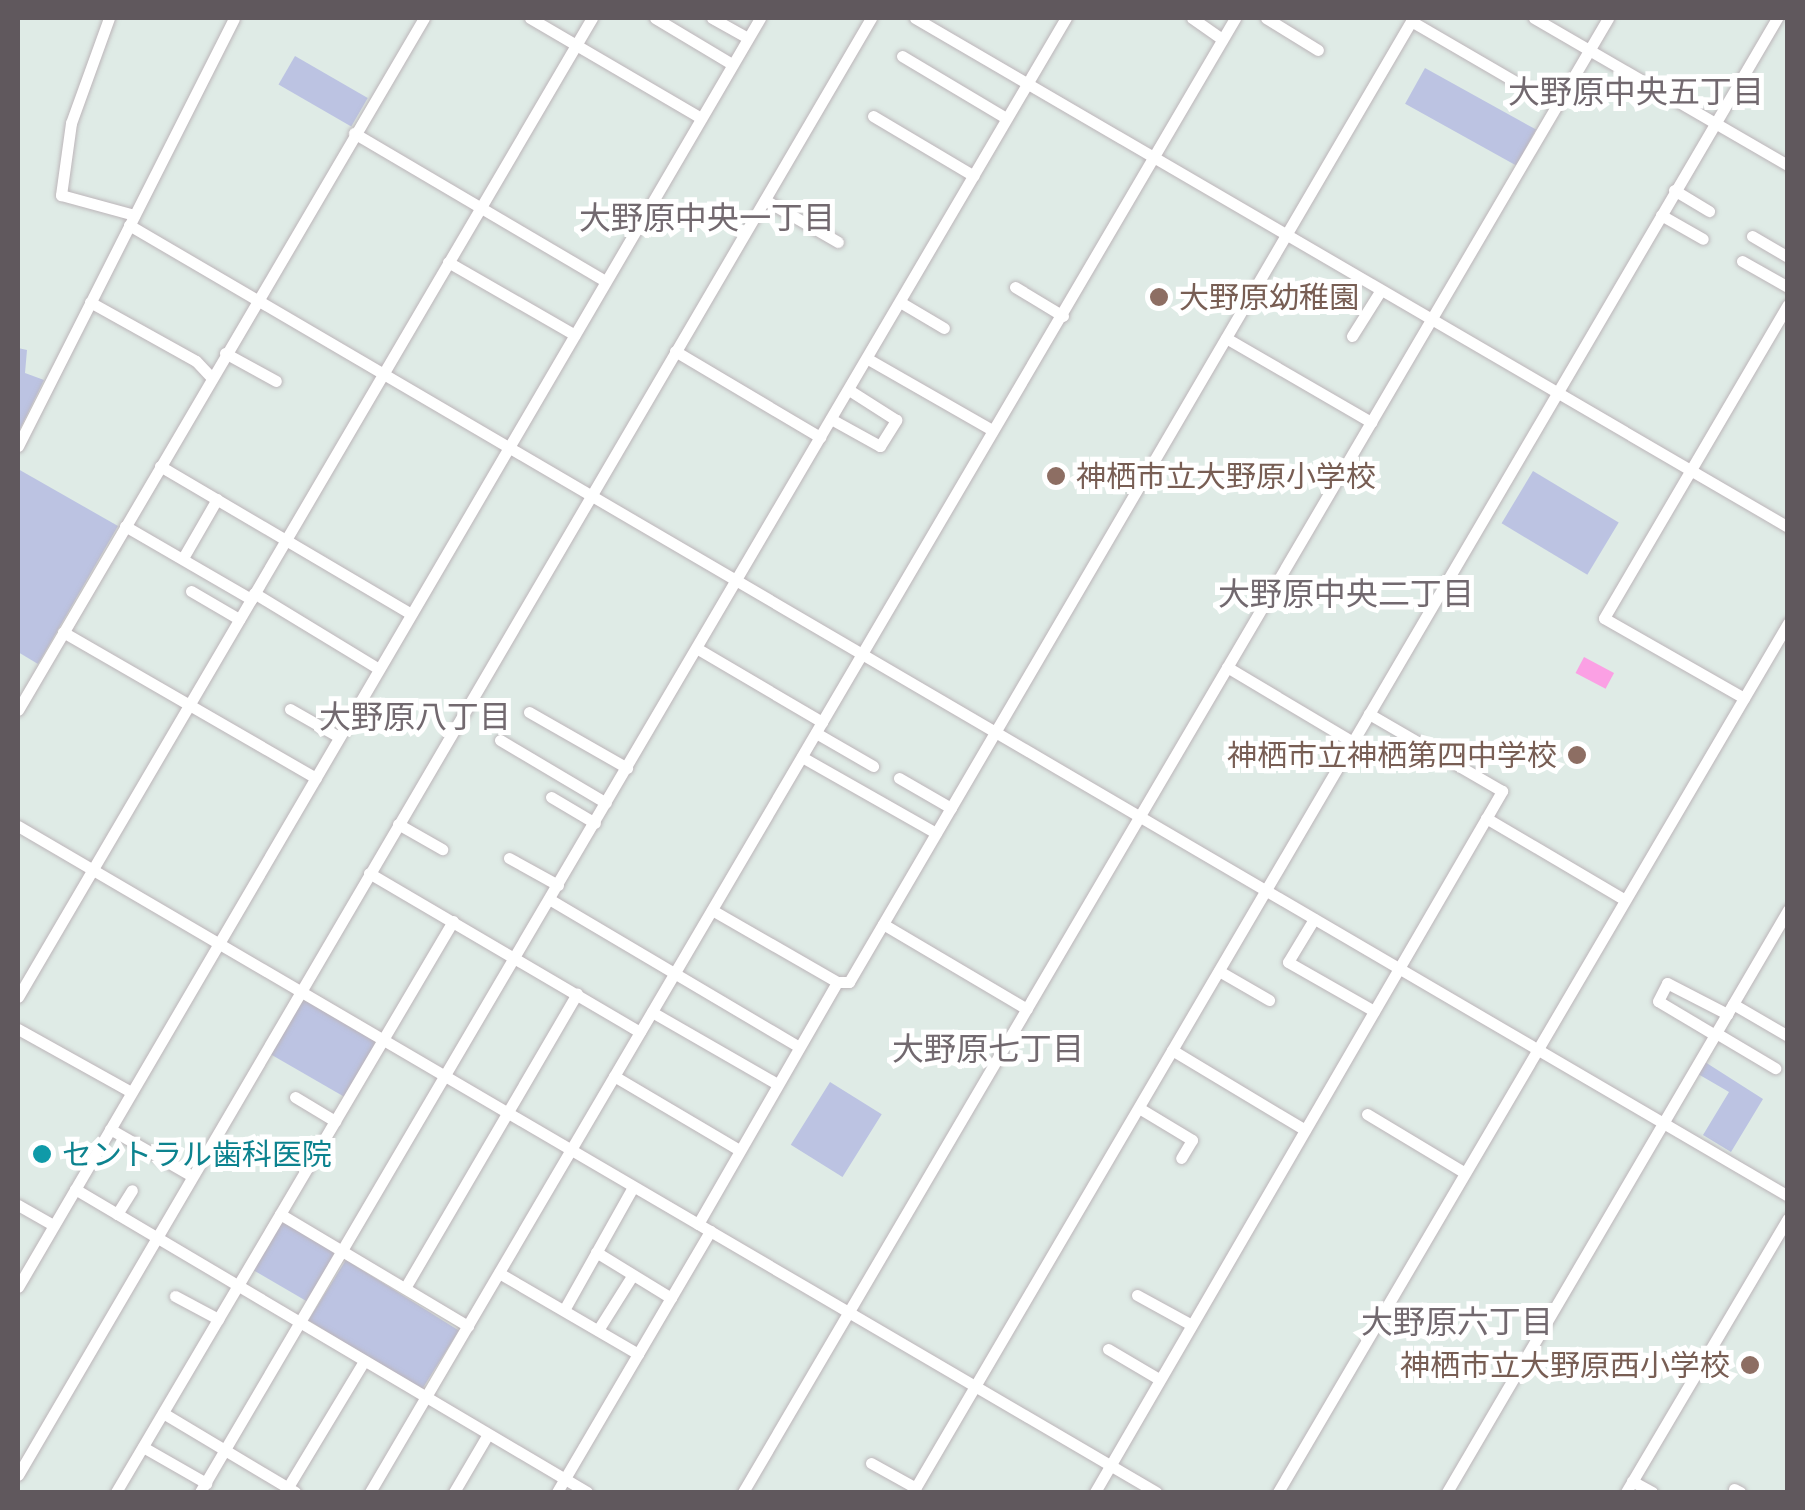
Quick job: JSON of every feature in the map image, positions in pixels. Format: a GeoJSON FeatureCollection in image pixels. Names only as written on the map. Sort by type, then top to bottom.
{"type":"FeatureCollection","features":[{"type":"Feature","properties":{"kind":"street"},"geometry":{"type":"LineString","coordinates":[[109,18],[72,123],[61,195],[132,220],[255,301],[1788,1196]]}},
{"type":"Feature","properties":{"kind":"street"},"geometry":{"type":"LineString","coordinates":[[18,446],[234,18]]}},
{"type":"Feature","properties":{"kind":"street"},"geometry":{"type":"LineString","coordinates":[[18,710],[424,18]]}},
{"type":"Feature","properties":{"kind":"street"},"geometry":{"type":"LineString","coordinates":[[530,18],[701,118]]}},
{"type":"Feature","properties":{"kind":"street"},"geometry":{"type":"LineString","coordinates":[[18,996],[592,18]]}},
{"type":"Feature","properties":{"kind":"street"},"geometry":{"type":"LineString","coordinates":[[655,18],[732,64]]}},
{"type":"Feature","properties":{"kind":"street"},"geometry":{"type":"LineString","coordinates":[[712,18],[748,38]]}},
{"type":"Feature","properties":{"kind":"street"},"geometry":{"type":"LineString","coordinates":[[18,1287],[760,18]]}},
{"type":"Feature","properties":{"kind":"street"},"geometry":{"type":"LineString","coordinates":[[18,1475],[871,18]]}},
{"type":"Feature","properties":{"kind":"street"},"geometry":{"type":"LineString","coordinates":[[915,18],[1788,526]]}},
{"type":"Feature","properties":{"kind":"street"},"geometry":{"type":"LineString","coordinates":[[143,1447],[203,1488],[1066,18]]}},
{"type":"Feature","properties":{"kind":"street"},"geometry":{"type":"LineString","coordinates":[[1192,18],[1222,39]]}},
{"type":"Feature","properties":{"kind":"street"},"geometry":{"type":"LineString","coordinates":[[370,1492],[1235,18]]}},
{"type":"Feature","properties":{"kind":"street"},"geometry":{"type":"LineString","coordinates":[[1266,18],[1318,50]]}},
{"type":"Feature","properties":{"kind":"street"},"geometry":{"type":"LineString","coordinates":[[1534,18],[1788,165]]}},
{"type":"Feature","properties":{"kind":"street"},"geometry":{"type":"LineString","coordinates":[[743,1492],[1608,18]]}},
{"type":"Feature","properties":{"kind":"street"},"geometry":{"type":"LineString","coordinates":[[871,1463],[914,1490],[1777,18]]}},
{"type":"Feature","properties":{"kind":"street"},"geometry":{"type":"LineString","coordinates":[[712,910],[837,982],[849,982],[1412,19],[1558,106]]}},
{"type":"Feature","properties":{"kind":"street"},"geometry":{"type":"LineString","coordinates":[[902,56],[1006,118]]}},
{"type":"Feature","properties":{"kind":"street"},"geometry":{"type":"LineString","coordinates":[[874,116],[974,176]]}},
{"type":"Feature","properties":{"kind":"street"},"geometry":{"type":"LineString","coordinates":[[354,133],[606,281]]}},
{"type":"Feature","properties":{"kind":"street"},"geometry":{"type":"LineString","coordinates":[[1674,190],[1709,211]]}},
{"type":"Feature","properties":{"kind":"street"},"geometry":{"type":"LineString","coordinates":[[765,200],[838,242]]}},
{"type":"Feature","properties":{"kind":"street"},"geometry":{"type":"LineString","coordinates":[[1660,214],[1704,239]]}},
{"type":"Feature","properties":{"kind":"street"},"geometry":{"type":"LineString","coordinates":[[1752,236],[1788,256]]}},
{"type":"Feature","properties":{"kind":"street"},"geometry":{"type":"LineString","coordinates":[[1742,261],[1788,287]]}},
{"type":"Feature","properties":{"kind":"street"},"geometry":{"type":"LineString","coordinates":[[448,262],[575,335]]}},
{"type":"Feature","properties":{"kind":"street"},"geometry":{"type":"LineString","coordinates":[[1015,287],[1062,316]]}},
{"type":"Feature","properties":{"kind":"street"},"geometry":{"type":"LineString","coordinates":[[1352,336],[1381,290]]}},
{"type":"Feature","properties":{"kind":"street"},"geometry":{"type":"LineString","coordinates":[[90,302],[196,361],[211,377]]}},
{"type":"Feature","properties":{"kind":"street"},"geometry":{"type":"LineString","coordinates":[[900,302],[944,328]]}},
{"type":"Feature","properties":{"kind":"street"},"geometry":{"type":"LineString","coordinates":[[1744,698],[1604,618],[1690,470],[1782,329],[1788,305]]}},
{"type":"Feature","properties":{"kind":"street"},"geometry":{"type":"LineString","coordinates":[[1226,338],[1371,422]]}},
{"type":"Feature","properties":{"kind":"street"},"geometry":{"type":"LineString","coordinates":[[675,351],[820,437]]}},
{"type":"Feature","properties":{"kind":"street"},"geometry":{"type":"LineString","coordinates":[[225,353],[276,381]]}},
{"type":"Feature","properties":{"kind":"street"},"geometry":{"type":"LineString","coordinates":[[868,359],[992,430]]}},
{"type":"Feature","properties":{"kind":"street"},"geometry":{"type":"LineString","coordinates":[[831,419],[880,446],[896,420],[849,390]]}},
{"type":"Feature","properties":{"kind":"street"},"geometry":{"type":"LineString","coordinates":[[160,466],[412,614]]}},
{"type":"Feature","properties":{"kind":"street"},"geometry":{"type":"LineString","coordinates":[[182,558],[217,499]]}},
{"type":"Feature","properties":{"kind":"street"},"geometry":{"type":"LineString","coordinates":[[125,526],[380,668]]}},
{"type":"Feature","properties":{"kind":"street"},"geometry":{"type":"LineString","coordinates":[[191,592],[239,618]]}},
{"type":"Feature","properties":{"kind":"street"},"geometry":{"type":"LineString","coordinates":[[1278,1492],[1788,623]]}},
{"type":"Feature","properties":{"kind":"street"},"geometry":{"type":"LineString","coordinates":[[63,632],[316,778]]}},
{"type":"Feature","properties":{"kind":"street"},"geometry":{"type":"LineString","coordinates":[[698,649],[873,766]]}},
{"type":"Feature","properties":{"kind":"street"},"geometry":{"type":"LineString","coordinates":[[1228,668],[1352,742]]}},
{"type":"Feature","properties":{"kind":"street"},"geometry":{"type":"LineString","coordinates":[[290,708],[339,737]]}},
{"type":"Feature","properties":{"kind":"street"},"geometry":{"type":"LineString","coordinates":[[528,712],[627,768]]}},
{"type":"Feature","properties":{"kind":"street"},"geometry":{"type":"LineString","coordinates":[[1095,1492],[1502,792],[1369,714]]}},
{"type":"Feature","properties":{"kind":"street"},"geometry":{"type":"LineString","coordinates":[[500,740],[606,803]]}},
{"type":"Feature","properties":{"kind":"street"},"geometry":{"type":"LineString","coordinates":[[802,757],[936,833]]}},
{"type":"Feature","properties":{"kind":"street"},"geometry":{"type":"LineString","coordinates":[[898,778],[950,808]]}},
{"type":"Feature","properties":{"kind":"street"},"geometry":{"type":"LineString","coordinates":[[551,797],[594,823]]}},
{"type":"Feature","properties":{"kind":"street"},"geometry":{"type":"LineString","coordinates":[[1486,818],[1625,900]]}},
{"type":"Feature","properties":{"kind":"street"},"geometry":{"type":"LineString","coordinates":[[398,824],[442,849]]}},
{"type":"Feature","properties":{"kind":"street"},"geometry":{"type":"LineString","coordinates":[[18,826],[1156,1492]]}},
{"type":"Feature","properties":{"kind":"street"},"geometry":{"type":"LineString","coordinates":[[509,858],[558,885]]}},
{"type":"Feature","properties":{"kind":"street"},"geometry":{"type":"LineString","coordinates":[[369,873],[640,1032]]}},
{"type":"Feature","properties":{"kind":"street"},"geometry":{"type":"LineString","coordinates":[[549,899],[798,1046]]}},
{"type":"Feature","properties":{"kind":"street"},"geometry":{"type":"LineString","coordinates":[[1447,1492],[1788,910]]}},
{"type":"Feature","properties":{"kind":"street"},"geometry":{"type":"LineString","coordinates":[[1314,919],[1288,962],[1374,1012]]}},
{"type":"Feature","properties":{"kind":"street"},"geometry":{"type":"LineString","coordinates":[[116,1492],[453,921]]}},
{"type":"Feature","properties":{"kind":"street"},"geometry":{"type":"LineString","coordinates":[[883,924],[1027,1008]]}},
{"type":"Feature","properties":{"kind":"street"},"geometry":{"type":"LineString","coordinates":[[1219,971],[1269,1000]]}},
{"type":"Feature","properties":{"kind":"street"},"geometry":{"type":"LineString","coordinates":[[698,1224],[837,982]]}},
{"type":"Feature","properties":{"kind":"street"},"geometry":{"type":"LineString","coordinates":[[1774,1068],[1658,1001],[1667,983],[1788,1036]]}},
{"type":"Feature","properties":{"kind":"street"},"geometry":{"type":"LineString","coordinates":[[405,1288],[577,994]]}},
{"type":"Feature","properties":{"kind":"street"},"geometry":{"type":"LineString","coordinates":[[652,1012],[776,1084]]}},
{"type":"Feature","properties":{"kind":"street"},"geometry":{"type":"LineString","coordinates":[[18,1029],[132,1092]]}},
{"type":"Feature","properties":{"kind":"street"},"geometry":{"type":"LineString","coordinates":[[1172,1050],[1306,1130]]}},
{"type":"Feature","properties":{"kind":"street"},"geometry":{"type":"LineString","coordinates":[[614,1076],[739,1150]]}},
{"type":"Feature","properties":{"kind":"street"},"geometry":{"type":"LineString","coordinates":[[295,1097],[335,1121]]}},
{"type":"Feature","properties":{"kind":"street"},"geometry":{"type":"LineString","coordinates":[[1139,1108],[1192,1140],[1181,1158]]}},
{"type":"Feature","properties":{"kind":"street"},"geometry":{"type":"LineString","coordinates":[[1367,1114],[1465,1173]]}},
{"type":"Feature","properties":{"kind":"street"},"geometry":{"type":"LineString","coordinates":[[110,1129],[192,1176]]}},
{"type":"Feature","properties":{"kind":"street"},"geometry":{"type":"LineString","coordinates":[[564,1310],[632,1187]]}},
{"type":"Feature","properties":{"kind":"street"},"geometry":{"type":"LineString","coordinates":[[75,1189],[587,1492]]}},
{"type":"Feature","properties":{"kind":"street"},"geometry":{"type":"LineString","coordinates":[[117,1214],[132,1190]]}},
{"type":"Feature","properties":{"kind":"street"},"geometry":{"type":"LineString","coordinates":[[18,1205],[54,1225]]}},
{"type":"Feature","properties":{"kind":"street"},"geometry":{"type":"LineString","coordinates":[[280,1214],[468,1326]]}},
{"type":"Feature","properties":{"kind":"street"},"geometry":{"type":"LineString","coordinates":[[1652,1492],[1629,1487],[1788,1218]]}},
{"type":"Feature","properties":{"kind":"street"},"geometry":{"type":"LineString","coordinates":[[557,1492],[710,1232]]}},
{"type":"Feature","properties":{"kind":"street"},"geometry":{"type":"LineString","coordinates":[[596,1252],[670,1298]]}},
{"type":"Feature","properties":{"kind":"street"},"geometry":{"type":"LineString","coordinates":[[499,1273],[638,1354]]}},
{"type":"Feature","properties":{"kind":"street"},"geometry":{"type":"LineString","coordinates":[[598,1330],[632,1276]]}},
{"type":"Feature","properties":{"kind":"street"},"geometry":{"type":"LineString","coordinates":[[1137,1294],[1190,1324]]}},
{"type":"Feature","properties":{"kind":"street"},"geometry":{"type":"LineString","coordinates":[[174,1296],[218,1319]]}},
{"type":"Feature","properties":{"kind":"street"},"geometry":{"type":"LineString","coordinates":[[1108,1349],[1159,1379]]}},
{"type":"Feature","properties":{"kind":"street"},"geometry":{"type":"LineString","coordinates":[[163,1412],[290,1491],[364,1361]]}},
{"type":"Feature","properties":{"kind":"street"},"geometry":{"type":"LineString","coordinates":[[454,1492],[488,1434]]}},
{"type":"Feature","properties":{"kind":"shaded area"},"geometry":{"type":"Polygon","coordinates":[[[295,56],[368,98],[351,127],[278,85],[295,56]]]}},
{"type":"Feature","properties":{"kind":"shaded area"},"geometry":{"type":"Polygon","coordinates":[[[1425,68],[1536,130],[1516,165],[1405,104],[1425,68]]]}},
{"type":"Feature","properties":{"kind":"shaded area"},"geometry":{"type":"Polygon","coordinates":[[[18,348],[27,350],[25,373],[44,380],[18,433],[18,348]]]}},
{"type":"Feature","properties":{"kind":"shaded area"},"geometry":{"type":"Polygon","coordinates":[[[18,469],[118,526],[38,664],[18,652],[18,469]]]}},
{"type":"Feature","properties":{"kind":"shaded area"},"geometry":{"type":"Polygon","coordinates":[[[1533,471],[1619,523],[1587,575],[1502,523],[1533,471]]]}},
{"type":"Feature","properties":{"kind":"shaded area"},"geometry":{"type":"Polygon","coordinates":[[[1584,657],[1614,673],[1606,689],[1576,673],[1584,657]]]}},
{"type":"Feature","properties":{"kind":"shaded area"},"geometry":{"type":"Polygon","coordinates":[[[303,999],[377,1042],[345,1097],[271,1054],[303,999]]]}},
{"type":"Feature","properties":{"kind":"shaded area"},"geometry":{"type":"Polygon","coordinates":[[[1705,1062],[1763,1099],[1731,1152],[1703,1135],[1729,1092],[1698,1074],[1705,1062]]]}},
{"type":"Feature","properties":{"kind":"shaded area"},"geometry":{"type":"Polygon","coordinates":[[[830,1082],[882,1114],[843,1177],[791,1145],[830,1082]]]}},
{"type":"Feature","properties":{"kind":"shaded area"},"geometry":{"type":"Polygon","coordinates":[[[285,1223],[335,1252],[308,1302],[253,1270],[278,1224],[285,1223]]]}},
{"type":"Feature","properties":{"kind":"shaded area"},"geometry":{"type":"Polygon","coordinates":[[[346,1260],[459,1330],[421,1391],[308,1320],[346,1260]]]}},
{"type":"Feature","properties":{"kind":"place","name":"大野原幼稚園"},"geometry":{"type":"Point","coordinates":[1159,297]}},
{"type":"Feature","properties":{"kind":"place","name":"神栖市立大野原小学校"},"geometry":{"type":"Point","coordinates":[1056,476]}},
{"type":"Feature","properties":{"kind":"place","name":"神栖市立神栖第四中学校"},"geometry":{"type":"Point","coordinates":[1577,755]}},
{"type":"Feature","properties":{"kind":"place","name":"セントラル歯科医院"},"geometry":{"type":"Point","coordinates":[42,1154]}},
{"type":"Feature","properties":{"kind":"place","name":"神栖市立大野原西小学校"},"geometry":{"type":"Point","coordinates":[1750,1365]}},
{"type":"Feature","properties":{"kind":"district","name":"大野原中央五丁目"},"geometry":{"type":"Point","coordinates":[1636,91]}},
{"type":"Feature","properties":{"kind":"district","name":"大野原中央一丁目"},"geometry":{"type":"Point","coordinates":[707,217]}},
{"type":"Feature","properties":{"kind":"district","name":"大野原中央二丁目"},"geometry":{"type":"Point","coordinates":[1346,593]}},
{"type":"Feature","properties":{"kind":"district","name":"大野原八丁目"},"geometry":{"type":"Point","coordinates":[415,716]}},
{"type":"Feature","properties":{"kind":"district","name":"大野原七丁目"},"geometry":{"type":"Point","coordinates":[988,1048]}},
{"type":"Feature","properties":{"kind":"district","name":"大野原六丁目"},"geometry":{"type":"Point","coordinates":[1457,1321]}}]}
